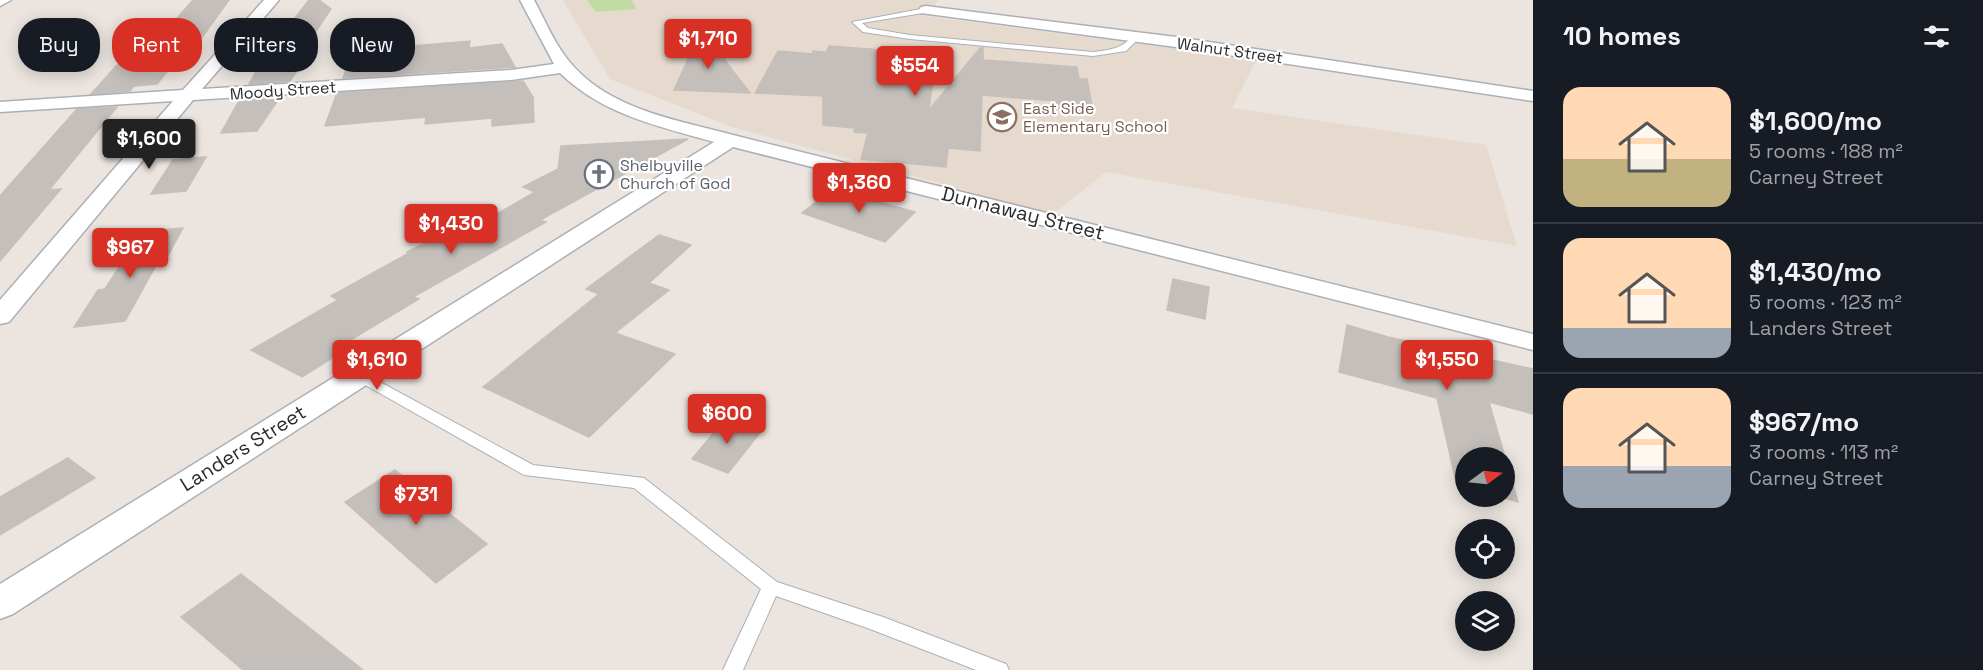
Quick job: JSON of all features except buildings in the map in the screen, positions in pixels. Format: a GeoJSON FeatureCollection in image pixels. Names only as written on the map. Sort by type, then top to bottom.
{"type":"FeatureCollection","features":[{"type":"Feature","properties":{"kind":"street"},"geometry":{"type":"LineString","coordinates":[[0,316],[272,0]]}},
{"type":"Feature","properties":{"kind":"street","name":"Dunnaway Street"},"geometry":{"type":"LineString","coordinates":[[527,0],[565,67],[585,89],[633,111],[730,140],[1533,342]]}},
{"type":"Feature","properties":{"kind":"street"},"geometry":{"type":"LineString","coordinates":[[926,10],[948,0]]}},
{"type":"Feature","properties":{"kind":"street","name":"Walnut Street"},"geometry":{"type":"LineString","coordinates":[[926,10],[1136,37],[1533,96]]}},
{"type":"Feature","properties":{"kind":"street","name":"Moody Street"},"geometry":{"type":"LineString","coordinates":[[0,107],[511,75],[565,67]]}},
{"type":"Feature","properties":{"kind":"street","name":"Landers Street"},"geometry":{"type":"LineString","coordinates":[[0,603],[730,140]]}},
{"type":"Feature","properties":{"kind":"lane"},"geometry":{"type":"LineString","coordinates":[[926,10],[855,22],[866,30],[910,37],[1093,54],[1119,51],[1130,47],[1136,37]]}},
{"type":"Feature","properties":{"kind":"lane"},"geometry":{"type":"LineString","coordinates":[[358,375],[530,471],[638,482],[771,587],[876,623],[999,670]]}},
{"type":"Feature","properties":{"kind":"lane"},"geometry":{"type":"LineString","coordinates":[[733,670],[771,587]]}},
{"type":"Feature","properties":{"kind":"shaded area","name":"East Side Elementary School"},"geometry":{"type":"Polygon","coordinates":[[[563,0],[939,0],[924,16],[1257,59],[1232,108],[1486,145],[1517,246],[1106,172],[1053,214],[732,127],[610,79],[563,0]]]}},
{"type":"Feature","properties":{"kind":"green space"},"geometry":{"type":"Polygon","coordinates":[[[587,0],[632,0],[636,9],[596,12],[587,0]]]}},
{"type":"Feature","properties":{"kind":"place","name":"East Side Elementary School"},"geometry":{"type":"Point","coordinates":[1002,117]}},
{"type":"Feature","properties":{"kind":"place","name":"Shelbyville Church of God"},"geometry":{"type":"Point","coordinates":[599,174]}}]}
